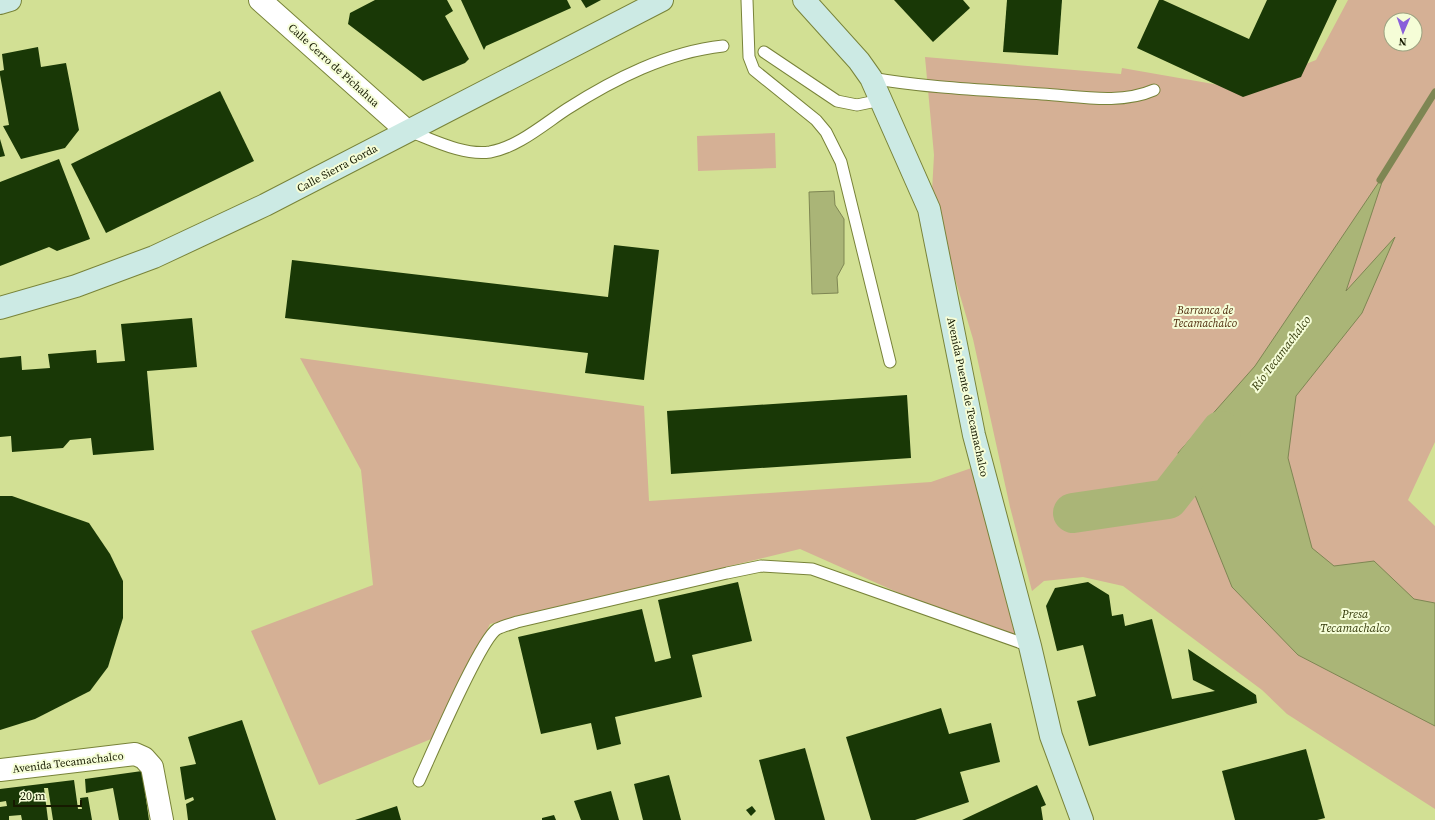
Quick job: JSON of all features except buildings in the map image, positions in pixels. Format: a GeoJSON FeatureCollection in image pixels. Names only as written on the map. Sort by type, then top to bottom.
{"type":"FeatureCollection","features":[{"type":"Feature","properties":{"kind":"main road"},"geometry":{"type":"LineString","coordinates":[[0,3],[10,0]]}},
{"type":"Feature","properties":{"kind":"main road","name":"Calle Sierra Gorda"},"geometry":{"type":"LineString","coordinates":[[0,308],[76,286],[154,257],[265,205],[662,0]]}},
{"type":"Feature","properties":{"kind":"main road","name":"Avenida Puente de Tecamachalco"},"geometry":{"type":"LineString","coordinates":[[804,0],[859,61],[871,78],[929,209],[944,294],[953,328],[974,435],[1030,646],[1051,736],[1082,820]]}},
{"type":"Feature","properties":{"kind":"street","name":"Calle Cerro de Pichahua"},"geometry":{"type":"LineString","coordinates":[[260,0],[407,131]]}},
{"type":"Feature","properties":{"kind":"street","name":"Avenida Tecamachalco"},"geometry":{"type":"LineString","coordinates":[[0,770],[135,754],[144,758],[152,766],[162,820]]}},
{"type":"Feature","properties":{"kind":"lane"},"geometry":{"type":"LineString","coordinates":[[747,0],[749,57],[754,70],[816,120],[826,132],[841,162],[890,362]]}},
{"type":"Feature","properties":{"kind":"lane"},"geometry":{"type":"LineString","coordinates":[[407,131],[460,149],[477,153],[502,149],[599,90],[647,66],[675,55],[705,48],[723,46]]}},
{"type":"Feature","properties":{"kind":"lane"},"geometry":{"type":"LineString","coordinates":[[764,52],[838,101],[857,105],[881,100]]}},
{"type":"Feature","properties":{"kind":"lane"},"geometry":{"type":"LineString","coordinates":[[871,78],[903,84],[1103,97],[1128,97],[1143,95],[1154,90]]}},
{"type":"Feature","properties":{"kind":"lane"},"geometry":{"type":"LineString","coordinates":[[418,781],[486,641],[497,630],[517,622],[727,573],[761,566],[812,569],[1030,646]]}},
{"type":"Feature","properties":{"kind":"green space","name":"Barranca de Tecamachalco"},"geometry":{"type":"Polygon","coordinates":[[[1348,0],[1435,0],[1435,442],[1408,500],[1435,526],[1435,809],[1287,714],[1262,690],[1123,586],[1083,577],[1044,581],[1032,591],[1010,507],[973,339],[934,208],[932,191],[934,155],[925,57],[1121,74],[1122,68],[1242,89],[1316,60],[1348,0]]]}},
{"type":"Feature","properties":{"kind":"green space"},"geometry":{"type":"Polygon","coordinates":[[[775,133],[776,168],[698,171],[697,136],[775,133]]]}},
{"type":"Feature","properties":{"kind":"green space"},"geometry":{"type":"Polygon","coordinates":[[[300,358],[644,406],[649,501],[931,482],[986,463],[1034,653],[800,549],[490,624],[436,737],[319,785],[251,631],[373,585],[361,470],[300,358]]]}},
{"type":"Feature","properties":{"kind":"water","name":"Presa Tecamachalco"},"geometry":{"type":"Polygon","coordinates":[[[1385,173],[1346,291],[1395,237],[1362,313],[1296,396],[1288,458],[1312,548],[1334,566],[1374,561],[1414,599],[1435,603],[1435,726],[1298,655],[1232,587],[1178,453],[1255,366],[1385,173]]]}},
{"type":"Feature","properties":{"kind":"water"},"geometry":{"type":"Polygon","coordinates":[[[834,191],[835,205],[844,219],[844,264],[837,277],[838,293],[812,294],[809,192],[834,191]]]}},
{"type":"Feature","properties":{"kind":"waterway","name":"Río Tecamachalco"},"geometry":{"type":"LineString","coordinates":[[1380,180],[1435,92]]}},
{"type":"Feature","properties":{"kind":"waterway","name":"Río Tecamachalco"},"geometry":{"type":"LineString","coordinates":[[1073,513],[1168,499],[1221,431]]}}]}
